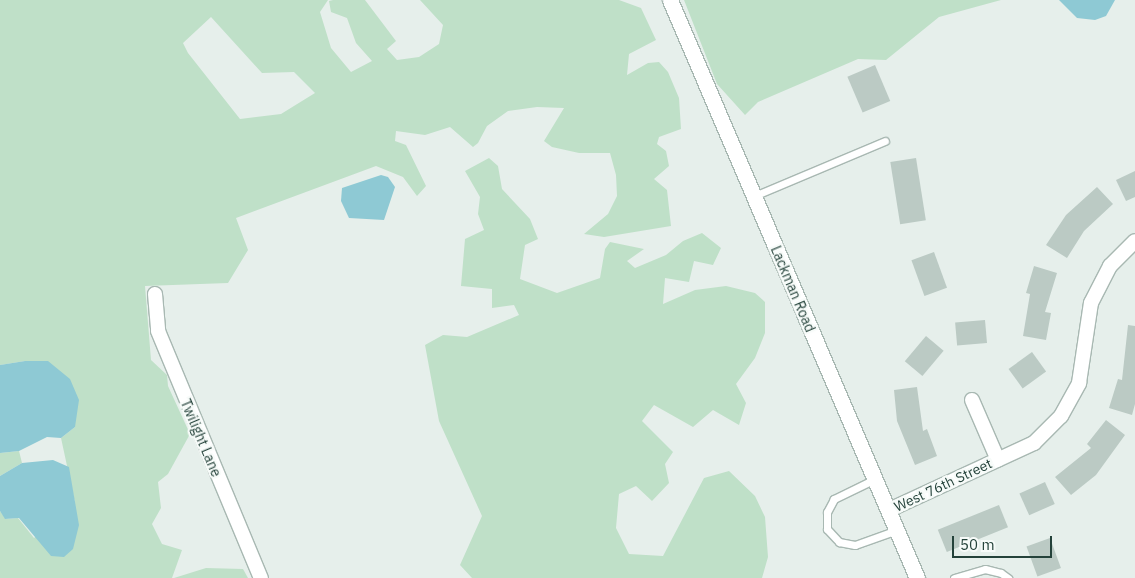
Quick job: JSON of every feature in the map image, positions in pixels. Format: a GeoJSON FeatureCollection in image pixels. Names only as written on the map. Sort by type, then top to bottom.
{"type":"FeatureCollection","features":[{"type":"Feature","properties":{"kind":"main road","name":"Lackman Road"},"geometry":{"type":"LineString","coordinates":[[670,0],[917,578]]}},
{"type":"Feature","properties":{"kind":"street","name":"West 76th Street"},"geometry":{"type":"LineString","coordinates":[[888,510],[1034,443],[1061,416],[1079,383],[1091,303],[1110,266],[1135,241]]}},
{"type":"Feature","properties":{"kind":"street","name":"Twilight Lane"},"geometry":{"type":"LineString","coordinates":[[154,294],[158,331],[261,578]]}},
{"type":"Feature","properties":{"kind":"street","name":"West 76th Street"},"geometry":{"type":"LineString","coordinates":[[972,400],[998,460]]}},
{"type":"Feature","properties":{"kind":"lane"},"geometry":{"type":"LineString","coordinates":[[754,196],[885,141]]}},
{"type":"Feature","properties":{"kind":"lane"},"geometry":{"type":"LineString","coordinates":[[875,479],[834,499],[827,512],[827,530],[839,542],[855,545],[897,530]]}},
{"type":"Feature","properties":{"kind":"lane"},"geometry":{"type":"LineString","coordinates":[[954,578],[985,569],[1001,573],[1008,578]]}},
{"type":"Feature","properties":{"kind":"green space"},"geometry":{"type":"Polygon","coordinates":[[[0,0],[328,0],[320,12],[331,48],[351,72],[372,61],[356,43],[347,18],[331,12],[329,1],[365,0],[396,41],[387,49],[397,60],[419,57],[439,44],[443,25],[420,0],[619,0],[641,8],[656,40],[629,54],[627,75],[648,63],[659,62],[668,72],[679,98],[681,129],[659,137],[657,144],[666,151],[669,166],[654,179],[667,190],[671,226],[604,237],[584,234],[608,214],[617,196],[616,175],[610,153],[579,153],[552,147],[544,141],[564,108],[537,107],[508,111],[487,126],[478,143],[473,147],[450,127],[425,135],[396,131],[395,141],[406,145],[426,186],[417,196],[403,177],[376,166],[236,218],[248,250],[228,283],[145,286],[151,360],[167,375],[168,386],[190,434],[168,474],[158,482],[161,508],[152,524],[162,544],[182,550],[172,578],[0,578],[0,511],[6,519],[18,518],[34,538],[75,503],[61,438],[75,427],[25,361],[0,365],[0,0]],[[211,17],[183,43],[188,53],[240,119],[281,114],[315,93],[294,72],[262,73],[211,17]]]}},
{"type":"Feature","properties":{"kind":"green space"},"geometry":{"type":"Polygon","coordinates":[[[684,0],[1001,0],[939,17],[886,60],[858,59],[758,102],[745,115],[717,84],[684,0]]]}},
{"type":"Feature","properties":{"kind":"green space"},"geometry":{"type":"Polygon","coordinates":[[[489,158],[498,166],[502,189],[530,219],[538,239],[525,245],[520,279],[557,293],[600,278],[605,249],[610,242],[644,249],[627,261],[635,268],[666,255],[683,241],[702,233],[721,248],[713,265],[694,261],[689,282],[665,278],[663,304],[695,290],[726,286],[755,293],[765,302],[765,333],[755,358],[736,384],[746,403],[739,425],[713,410],[693,427],[654,405],[642,421],[673,452],[665,464],[669,483],[652,501],[636,486],[619,494],[616,528],[629,554],[663,556],[704,478],[729,471],[755,496],[765,517],[768,557],[762,578],[472,578],[460,565],[482,516],[439,421],[425,345],[443,335],[467,337],[519,315],[514,305],[492,308],[492,289],[461,286],[465,239],[484,230],[478,214],[480,197],[465,171],[489,158]]]}},
{"type":"Feature","properties":{"kind":"green space"},"geometry":{"type":"Polygon","coordinates":[[[19,451],[22,463],[0,476],[0,453],[19,451]]]}},
{"type":"Feature","properties":{"kind":"green space"},"geometry":{"type":"Polygon","coordinates":[[[206,568],[243,569],[248,578],[174,578],[206,568]]]}},
{"type":"Feature","properties":{"kind":"water"},"geometry":{"type":"Polygon","coordinates":[[[1059,0],[1115,0],[1106,16],[1095,20],[1077,18],[1059,0]]]}},
{"type":"Feature","properties":{"kind":"water"},"geometry":{"type":"Polygon","coordinates":[[[381,175],[388,177],[395,187],[384,220],[349,218],[341,201],[342,188],[381,175]]]}},
{"type":"Feature","properties":{"kind":"water"},"geometry":{"type":"Polygon","coordinates":[[[25,361],[48,361],[70,379],[79,400],[75,427],[61,438],[47,437],[19,451],[0,453],[0,365],[25,361]]]}},
{"type":"Feature","properties":{"kind":"water"},"geometry":{"type":"Polygon","coordinates":[[[53,460],[69,467],[79,525],[73,549],[64,557],[51,556],[19,518],[5,519],[0,511],[0,476],[22,463],[53,460]]]}},
{"type":"Feature","properties":{"kind":"building"},"geometry":{"type":"Polygon","coordinates":[[[875,65],[890,101],[863,113],[847,77],[875,65]]]}},
{"type":"Feature","properties":{"kind":"building"},"geometry":{"type":"Polygon","coordinates":[[[916,158],[926,220],[900,224],[890,162],[916,158]]]}},
{"type":"Feature","properties":{"kind":"building"},"geometry":{"type":"Polygon","coordinates":[[[1135,171],[1135,197],[1126,201],[1116,180],[1135,171]]]}},
{"type":"Feature","properties":{"kind":"building"},"geometry":{"type":"Polygon","coordinates":[[[1097,187],[1113,204],[1084,231],[1067,258],[1046,245],[1066,215],[1097,187]]]}},
{"type":"Feature","properties":{"kind":"building"},"geometry":{"type":"Polygon","coordinates":[[[934,252],[947,288],[924,296],[911,260],[934,252]]]}},
{"type":"Feature","properties":{"kind":"building"},"geometry":{"type":"Polygon","coordinates":[[[1034,266],[1057,273],[1045,312],[1051,313],[1046,340],[1023,336],[1030,294],[1026,293],[1034,266]]]}},
{"type":"Feature","properties":{"kind":"building"},"geometry":{"type":"Polygon","coordinates":[[[985,320],[987,343],[957,346],[955,323],[985,320]]]}},
{"type":"Feature","properties":{"kind":"building"},"geometry":{"type":"Polygon","coordinates":[[[1128,325],[1135,326],[1135,404],[1132,415],[1109,408],[1118,379],[1122,380],[1128,325]]]}},
{"type":"Feature","properties":{"kind":"building"},"geometry":{"type":"Polygon","coordinates":[[[926,336],[944,351],[922,376],[905,361],[926,336]]]}},
{"type":"Feature","properties":{"kind":"building"},"geometry":{"type":"Polygon","coordinates":[[[1032,352],[1046,371],[1023,388],[1009,369],[1032,352]]]}},
{"type":"Feature","properties":{"kind":"building"},"geometry":{"type":"Polygon","coordinates":[[[917,387],[923,431],[927,429],[937,456],[915,465],[897,421],[894,390],[917,387]]]}},
{"type":"Feature","properties":{"kind":"building"},"geometry":{"type":"Polygon","coordinates":[[[1106,420],[1125,435],[1096,475],[1071,495],[1055,477],[1091,448],[1087,444],[1106,420]]]}},
{"type":"Feature","properties":{"kind":"building"},"geometry":{"type":"Polygon","coordinates":[[[1045,482],[1055,504],[1029,515],[1019,493],[1045,482]]]}},
{"type":"Feature","properties":{"kind":"building"},"geometry":{"type":"Polygon","coordinates":[[[999,505],[1008,527],[947,552],[938,530],[999,505]]]}},
{"type":"Feature","properties":{"kind":"building"},"geometry":{"type":"Polygon","coordinates":[[[1050,538],[1061,568],[1037,577],[1027,547],[1050,538]]]}}]}
